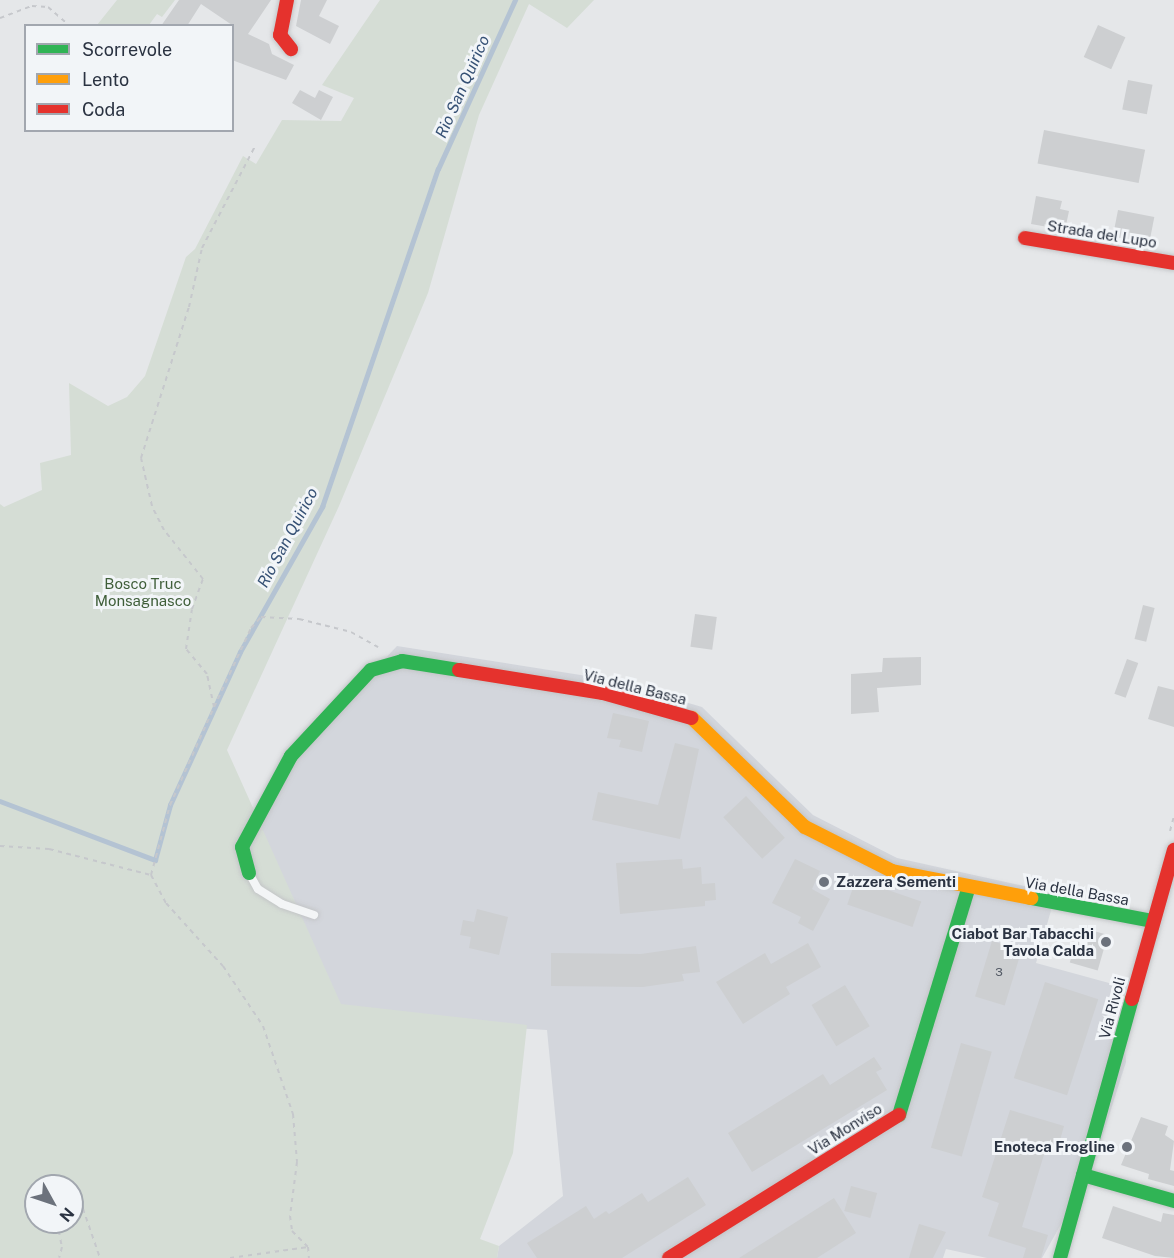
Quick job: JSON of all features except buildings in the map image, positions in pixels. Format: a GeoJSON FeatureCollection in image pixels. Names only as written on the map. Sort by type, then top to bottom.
{"type":"FeatureCollection","features":[{"type":"Feature","properties":{"kind":"street"},"geometry":{"type":"LineString","coordinates":[[287,0],[280,35],[291,49]]}},
{"type":"Feature","properties":{"kind":"street","name":"Strada del Lupo"},"geometry":{"type":"LineString","coordinates":[[1025,238],[1174,262]]}},
{"type":"Feature","properties":{"kind":"street","name":"Via della Bassa"},"geometry":{"type":"LineString","coordinates":[[249,873],[242,847],[291,756],[371,670],[402,661],[603,693],[695,719],[805,827],[892,872],[968,889],[1153,921]]}},
{"type":"Feature","properties":{"kind":"street","name":"Via Rivoli"},"geometry":{"type":"LineString","coordinates":[[1060,1258],[1174,850]]}},
{"type":"Feature","properties":{"kind":"street","name":"Via Monviso"},"geometry":{"type":"LineString","coordinates":[[669,1258],[899,1115],[968,889]]}},
{"type":"Feature","properties":{"kind":"street"},"geometry":{"type":"LineString","coordinates":[[1083,1175],[1174,1201]]}},
{"type":"Feature","properties":{"kind":"lane"},"geometry":{"type":"LineString","coordinates":[[249,873],[258,889],[282,904],[314,915]]}},
{"type":"Feature","properties":{"kind":"path"},"geometry":{"type":"LineString","coordinates":[[0,18],[32,6],[48,8],[68,24]]}},
{"type":"Feature","properties":{"kind":"path"},"geometry":{"type":"LineString","coordinates":[[214,707],[207,674],[186,649],[192,609],[202,579],[164,530],[152,506],[141,458],[189,307],[202,248],[255,146]]}},
{"type":"Feature","properties":{"kind":"path"},"geometry":{"type":"LineString","coordinates":[[309,1258],[308,1247],[292,1231],[295,1124],[263,1026],[223,966],[166,903],[151,875],[170,805],[251,628],[261,617],[299,619],[351,632],[402,661]]}},
{"type":"Feature","properties":{"kind":"path"},"geometry":{"type":"LineString","coordinates":[[0,846],[49,849],[151,875]]}},
{"type":"Feature","properties":{"kind":"path"},"geometry":{"type":"LineString","coordinates":[[84,1212],[100,1258]]}},
{"type":"Feature","properties":{"kind":"path"},"geometry":{"type":"LineString","coordinates":[[58,1258],[62,1247],[59,1234]]}},
{"type":"Feature","properties":{"kind":"path"},"geometry":{"type":"LineString","coordinates":[[230,1258],[308,1247]]}},
{"type":"Feature","properties":{"kind":"shaded area"},"geometry":{"type":"Polygon","coordinates":[[[397,646],[606,679],[702,707],[813,815],[897,858],[1056,893],[1036,963],[1120,986],[1126,1062],[1092,1169],[1042,1258],[987,1258],[946,1249],[943,1258],[497,1258],[499,1246],[563,1196],[547,1030],[333,1018],[233,874],[304,744],[397,646]]]}},
{"type":"Feature","properties":{"kind":"green space"},"geometry":{"type":"Polygon","coordinates":[[[117,0],[175,0],[162,17],[157,14],[150,24],[98,24],[117,0]]]}},
{"type":"Feature","properties":{"kind":"green space","name":"Bosco Truc Monsagnasco"},"geometry":{"type":"Polygon","coordinates":[[[380,0],[594,0],[567,28],[529,4],[479,115],[428,293],[339,506],[227,750],[341,1004],[527,1025],[513,1153],[480,1239],[499,1246],[497,1258],[0,1258],[0,504],[4,507],[42,490],[40,463],[71,455],[69,383],[108,406],[127,397],[145,376],[186,257],[195,249],[243,156],[256,164],[282,120],[341,121],[354,98],[322,85],[380,0]]]}},
{"type":"Feature","properties":{"kind":"waterway","name":"Rio San Quirico"},"geometry":{"type":"LineString","coordinates":[[0,801],[155,860],[170,805],[240,652],[322,507],[438,169],[515,0]]}},
{"type":"Feature","properties":{"kind":"traffic: fast"},"geometry":{"type":"LineString","coordinates":[[249,873],[242,847],[291,756],[371,670],[402,661],[459,670]]}},
{"type":"Feature","properties":{"kind":"traffic: fast"},"geometry":{"type":"LineString","coordinates":[[899,1115],[968,889]]}},
{"type":"Feature","properties":{"kind":"traffic: fast"},"geometry":{"type":"LineString","coordinates":[[1031,898],[1153,921]]}},
{"type":"Feature","properties":{"kind":"traffic: fast"},"geometry":{"type":"LineString","coordinates":[[1060,1258],[1132,999]]}},
{"type":"Feature","properties":{"kind":"traffic: fast"},"geometry":{"type":"LineString","coordinates":[[1083,1175],[1174,1201]]}},
{"type":"Feature","properties":{"kind":"traffic: slow"},"geometry":{"type":"LineString","coordinates":[[692,718],[805,827],[892,871],[1031,898]]}},
{"type":"Feature","properties":{"kind":"traffic: jam"},"geometry":{"type":"LineString","coordinates":[[287,0],[280,35],[291,49]]}},
{"type":"Feature","properties":{"kind":"traffic: jam"},"geometry":{"type":"LineString","coordinates":[[1025,238],[1174,263]]}},
{"type":"Feature","properties":{"kind":"traffic: jam"},"geometry":{"type":"LineString","coordinates":[[459,670],[603,693],[692,718]]}},
{"type":"Feature","properties":{"kind":"traffic: jam"},"geometry":{"type":"LineString","coordinates":[[1132,999],[1174,850]]}},
{"type":"Feature","properties":{"kind":"traffic: jam"},"geometry":{"type":"LineString","coordinates":[[669,1258],[899,1115]]}},
{"type":"Feature","properties":{"kind":"place","name":"Zazzera Sementi"},"geometry":{"type":"Point","coordinates":[824,882]}},
{"type":"Feature","properties":{"kind":"place","name":"Ciabot Bar Tabacchi Tavola Calda"},"geometry":{"type":"Point","coordinates":[1106,942]}},
{"type":"Feature","properties":{"kind":"place","name":"Enoteca Frogline"},"geometry":{"type":"Point","coordinates":[1127,1147]}}]}
